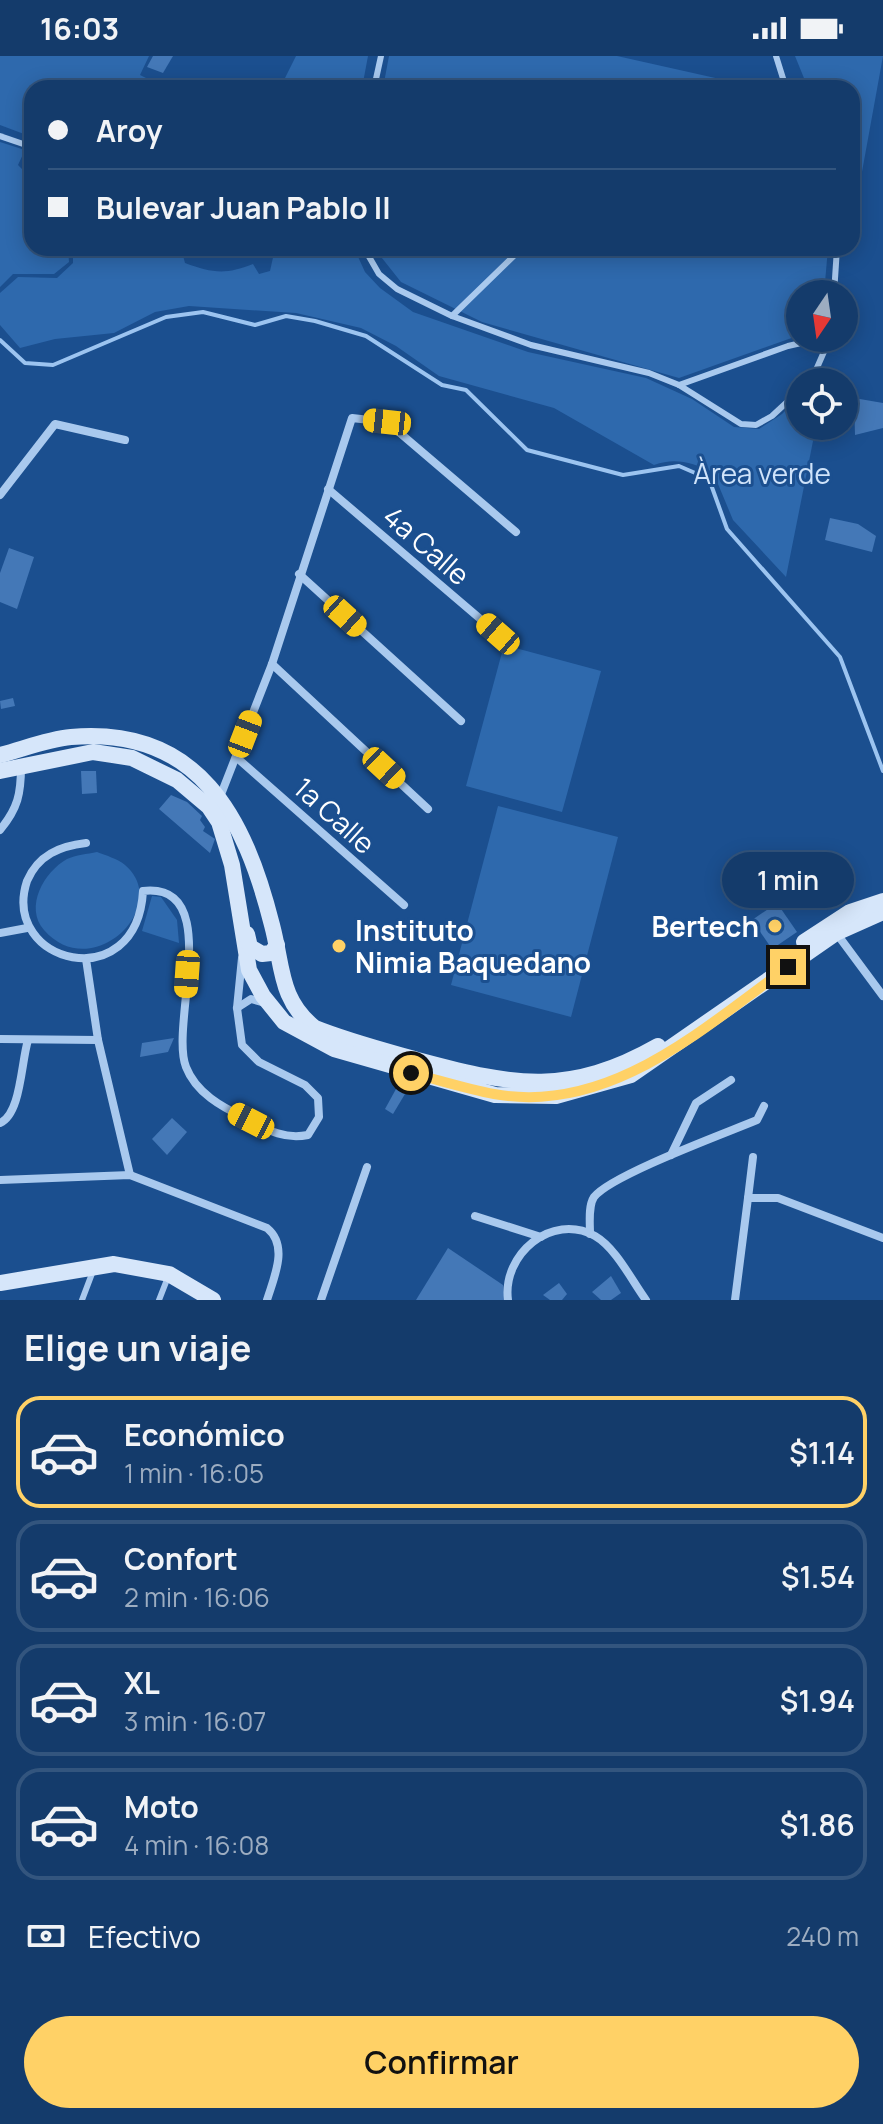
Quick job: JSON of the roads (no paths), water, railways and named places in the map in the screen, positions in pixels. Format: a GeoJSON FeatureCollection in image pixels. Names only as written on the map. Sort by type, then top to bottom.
{"type":"FeatureCollection","features":[{"type":"Feature","properties":{"kind":"main road"},"geometry":{"type":"LineString","coordinates":[[0,755],[67,737],[98,735],[129,740],[184,764],[220,797],[241,830],[268,907],[288,999],[300,1016],[315,1028],[495,1081],[526,1084],[599,1073],[636,1058],[682,1031],[829,924],[850,912],[883,901]]}},
{"type":"Feature","properties":{"kind":"main road"},"geometry":{"type":"LineString","coordinates":[[0,771],[93,752],[132,758],[177,780],[209,807],[219,822],[232,865],[242,947],[249,970],[269,1005],[284,1022],[305,1035],[368,1060],[495,1095],[556,1096],[631,1075],[836,933],[883,912]]}},
{"type":"Feature","properties":{"kind":"main road"},"geometry":{"type":"LineString","coordinates":[[240,916],[250,900],[268,907]]}},
{"type":"Feature","properties":{"kind":"main road"},"geometry":{"type":"LineString","coordinates":[[240,916],[250,947],[257,952],[271,953],[277,945]]}},
{"type":"Feature","properties":{"kind":"main road"},"geometry":{"type":"LineString","coordinates":[[0,1283],[114,1264],[169,1274],[213,1300]]}},
{"type":"Feature","properties":{"kind":"street"},"geometry":{"type":"LineString","coordinates":[[220,797],[272,664],[352,418],[387,422],[516,532]]}},
{"type":"Feature","properties":{"kind":"street"},"geometry":{"type":"LineString","coordinates":[[0,495],[55,424],[125,440]]}},
{"type":"Feature","properties":{"kind":"street","name":"4a Calle"},"geometry":{"type":"LineString","coordinates":[[328,489],[498,634]]}},
{"type":"Feature","properties":{"kind":"street"},"geometry":{"type":"LineString","coordinates":[[299,574],[461,721]]}},
{"type":"Feature","properties":{"kind":"street"},"geometry":{"type":"LineString","coordinates":[[272,664],[428,809]]}},
{"type":"Feature","properties":{"kind":"street","name":"1a Calle"},"geometry":{"type":"LineString","coordinates":[[236,757],[404,905]]}},
{"type":"Feature","properties":{"kind":"street"},"geometry":{"type":"LineString","coordinates":[[0,830],[16,809],[21,795],[21,766]]}},
{"type":"Feature","properties":{"kind":"street"},"geometry":{"type":"LineString","coordinates":[[86,843],[65,845],[46,855],[32,871],[24,890],[27,928],[46,949],[65,958],[86,959],[105,955],[128,937],[142,911],[143,891],[158,890],[179,901],[185,909],[189,939],[181,1050],[187,1070],[218,1105],[283,1137],[308,1135],[319,1117],[318,1098],[305,1085],[250,1056],[242,1045],[237,1008],[242,947]]}},
{"type":"Feature","properties":{"kind":"street"},"geometry":{"type":"LineString","coordinates":[[0,933],[27,928]]}},
{"type":"Feature","properties":{"kind":"street"},"geometry":{"type":"LineString","coordinates":[[836,933],[883,996]]}},
{"type":"Feature","properties":{"kind":"street"},"geometry":{"type":"LineString","coordinates":[[86,959],[98,1040],[130,1175]]}},
{"type":"Feature","properties":{"kind":"street"},"geometry":{"type":"LineString","coordinates":[[237,1008],[251,999],[269,1005]]}},
{"type":"Feature","properties":{"kind":"street"},"geometry":{"type":"LineString","coordinates":[[0,1039],[98,1040]]}},
{"type":"Feature","properties":{"kind":"street"},"geometry":{"type":"LineString","coordinates":[[0,1123],[11,1117],[15,1108],[20,1068],[28,1040]]}},
{"type":"Feature","properties":{"kind":"street"},"geometry":{"type":"LineString","coordinates":[[671,1156],[696,1103],[731,1080]]}},
{"type":"Feature","properties":{"kind":"street"},"geometry":{"type":"LineString","coordinates":[[590,1234],[595,1197],[671,1156],[757,1120],[764,1106]]}},
{"type":"Feature","properties":{"kind":"street"},"geometry":{"type":"LineString","coordinates":[[735,1300],[753,1157]]}},
{"type":"Feature","properties":{"kind":"street"},"geometry":{"type":"LineString","coordinates":[[321,1300],[367,1167]]}},
{"type":"Feature","properties":{"kind":"street"},"geometry":{"type":"LineString","coordinates":[[0,1180],[130,1175],[273,1233],[280,1251],[267,1300]]}},
{"type":"Feature","properties":{"kind":"street"},"geometry":{"type":"LineString","coordinates":[[748,1198],[778,1198],[883,1238]]}},
{"type":"Feature","properties":{"kind":"street"},"geometry":{"type":"LineString","coordinates":[[475,1216],[541,1237]]}},
{"type":"Feature","properties":{"kind":"street"},"geometry":{"type":"LineString","coordinates":[[508,1300],[508,1272],[514,1259],[552,1232],[590,1234],[603,1241],[646,1300]]}},
{"type":"Feature","properties":{"kind":"lane"},"geometry":{"type":"LineString","coordinates":[[376,80],[381,56]]}},
{"type":"Feature","properties":{"kind":"lane"},"geometry":{"type":"LineString","coordinates":[[776,56],[784,80]]}},
{"type":"Feature","properties":{"kind":"lane"},"geometry":{"type":"LineString","coordinates":[[0,136],[24,144]]}},
{"type":"Feature","properties":{"kind":"lane"},"geometry":{"type":"LineString","coordinates":[[369,256],[379,274],[397,289],[452,316],[531,345],[649,373],[679,385],[726,417],[756,425],[786,403]]}},
{"type":"Feature","properties":{"kind":"lane"},"geometry":{"type":"LineString","coordinates":[[452,316],[514,256]]}},
{"type":"Feature","properties":{"kind":"lane"},"geometry":{"type":"LineString","coordinates":[[835,280],[836,256]]}},
{"type":"Feature","properties":{"kind":"lane"},"geometry":{"type":"LineString","coordinates":[[679,385],[786,347]]}},
{"type":"Feature","properties":{"kind":"lane"},"geometry":{"type":"LineString","coordinates":[[82,1300],[94,1268]]}},
{"type":"Feature","properties":{"kind":"lane"},"geometry":{"type":"LineString","coordinates":[[159,1300],[169,1274]]}},
{"type":"Feature","properties":{"kind":"waterway"},"geometry":{"type":"LineString","coordinates":[[0,340],[25,363],[53,365],[166,317],[203,312],[255,325],[286,316],[315,321],[366,336],[442,385],[466,390],[527,450],[623,475],[679,466],[709,479],[727,529],[840,657],[883,771]]}},
{"type":"Feature","properties":{"kind":"place","name":"Bertech"},"geometry":{"type":"Point","coordinates":[775,926]}},
{"type":"Feature","properties":{"kind":"place","name":"Instituto Nimia Baquedano"},"geometry":{"type":"Point","coordinates":[339,946]}},
{"type":"Feature","properties":{"kind":"park label","name":"Àrea verde"},"geometry":{"type":"Point","coordinates":[762,473]}}]}
